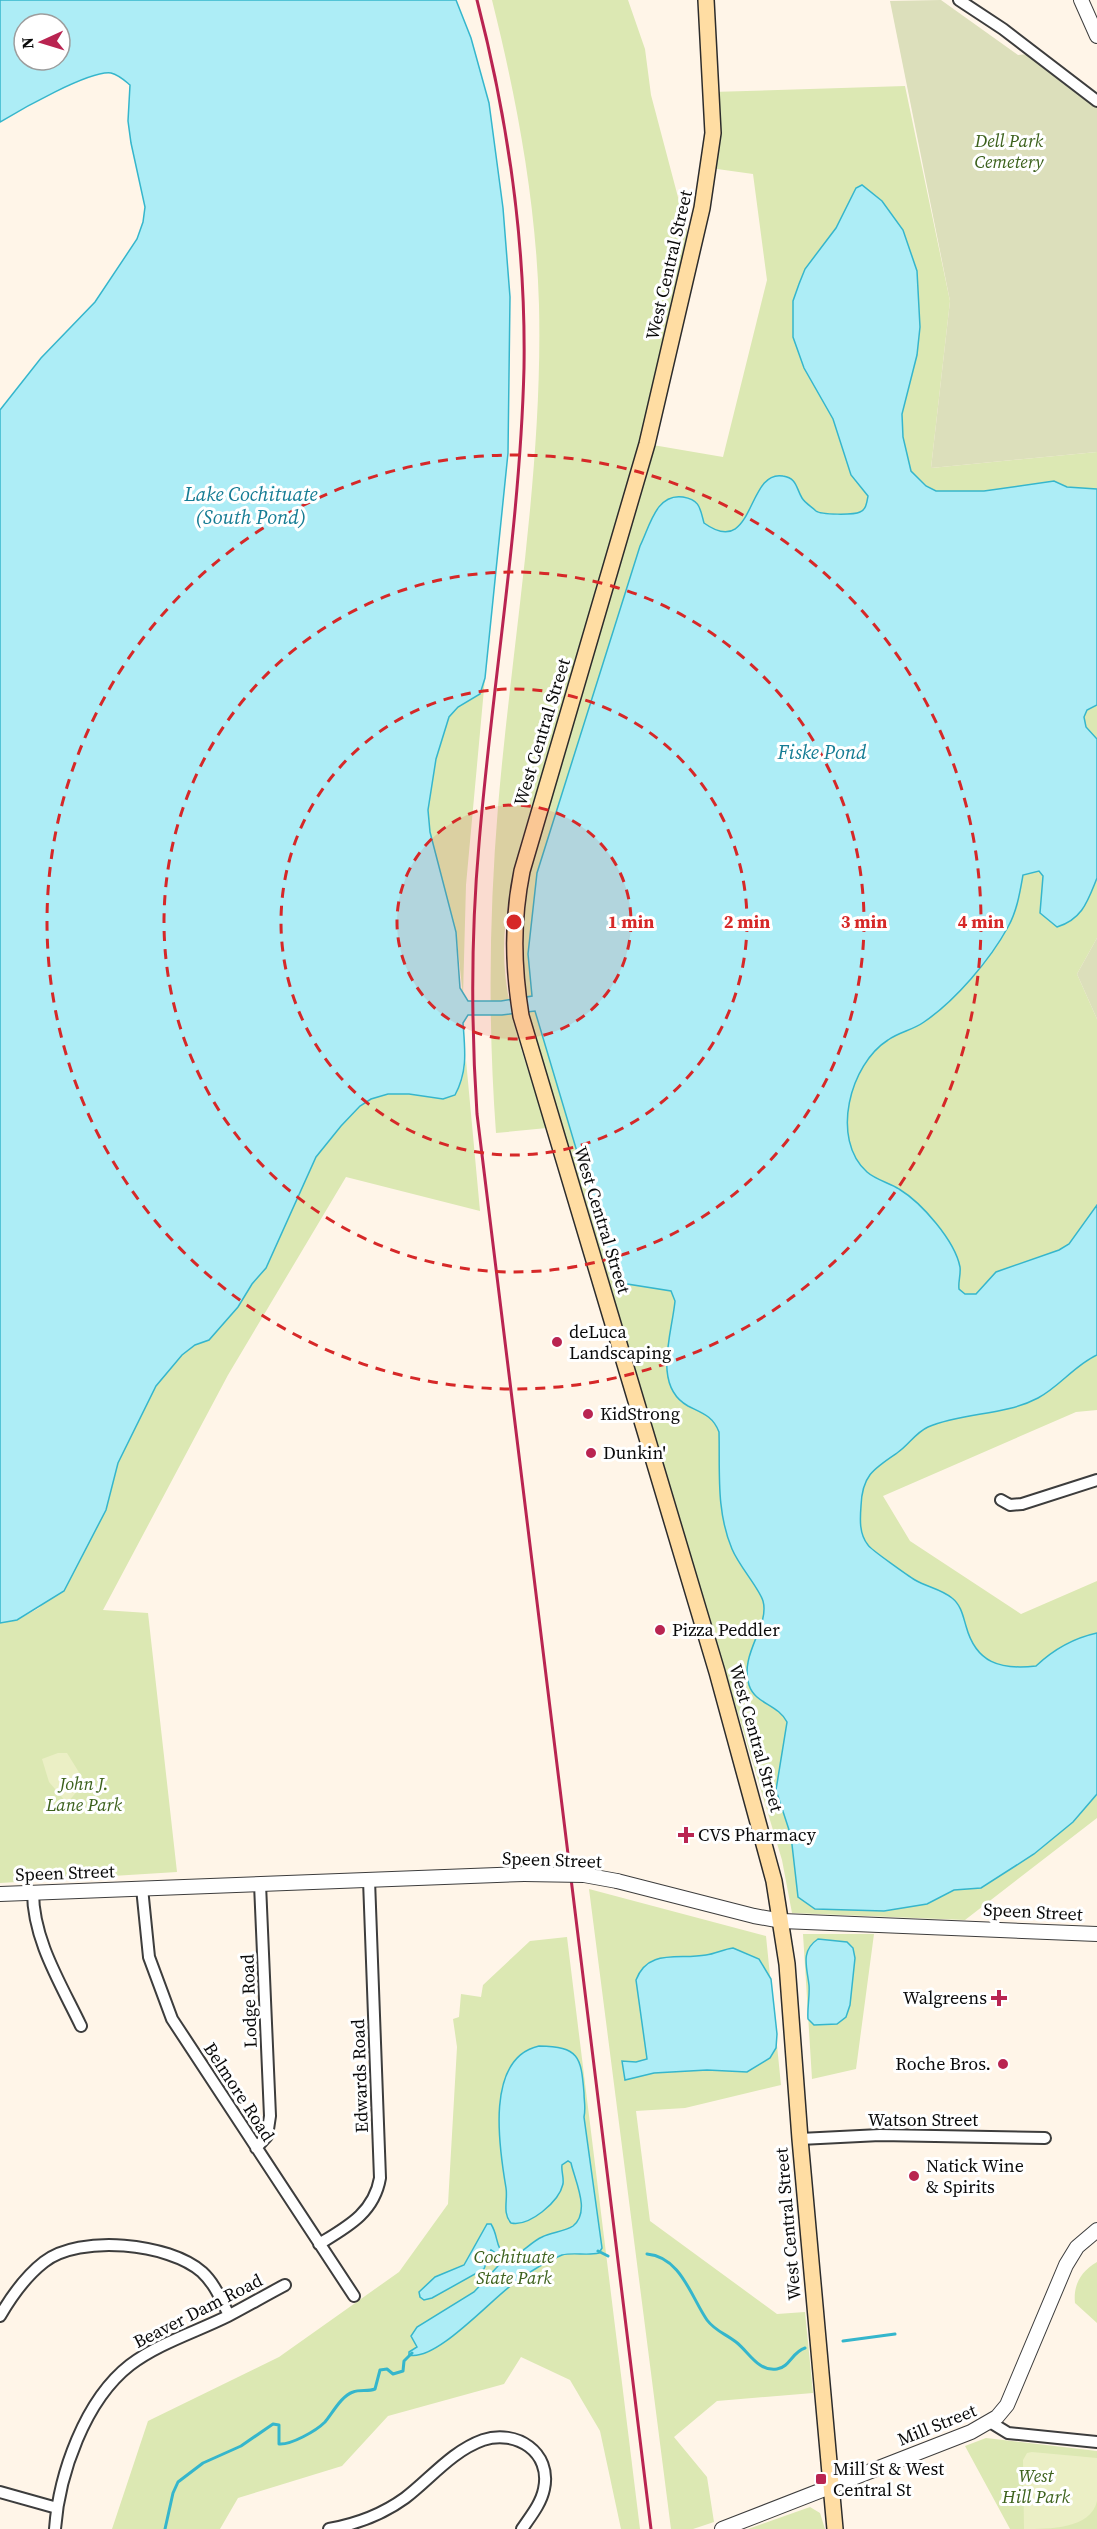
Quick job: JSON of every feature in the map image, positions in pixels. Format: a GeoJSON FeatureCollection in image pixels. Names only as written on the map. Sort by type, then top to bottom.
{"type":"FeatureCollection","features":[{"type":"Feature","properties":{"kind":"main road","name":"West Central Street"},"geometry":{"type":"LineString","coordinates":[[706,0],[712,92],[710,168],[647,444],[522,871],[514,936],[521,1016],[717,1672],[764,1840],[782,1921],[836,2529]]}},
{"type":"Feature","properties":{"kind":"street"},"geometry":{"type":"LineString","coordinates":[[959,0],[1003,29],[1095,98]]}},
{"type":"Feature","properties":{"kind":"street"},"geometry":{"type":"LineString","coordinates":[[1081,0],[1097,36]]}},
{"type":"Feature","properties":{"kind":"street"},"geometry":{"type":"LineString","coordinates":[[1001,1500],[1010,1505],[1036,1501],[1097,1480]]}},
{"type":"Feature","properties":{"kind":"street","name":"Speen Street"},"geometry":{"type":"LineString","coordinates":[[0,1894],[524,1874],[584,1875],[782,1921],[1097,1934]]}},
{"type":"Feature","properties":{"kind":"street","name":"Edwards Road"},"geometry":{"type":"LineString","coordinates":[[319,2244],[351,2225],[364,2213],[375,2196],[380,2178],[369,1880]]}},
{"type":"Feature","properties":{"kind":"street","name":"Lodge Road"},"geometry":{"type":"LineString","coordinates":[[256,2148],[267,2136],[270,2116],[260,1884]]}},
{"type":"Feature","properties":{"kind":"street","name":"Belmore Road"},"geometry":{"type":"LineString","coordinates":[[142,1888],[149,1957],[167,2010],[354,2296]]}},
{"type":"Feature","properties":{"kind":"street"},"geometry":{"type":"LineString","coordinates":[[33,1892],[34,1912],[42,1940],[81,2026]]}},
{"type":"Feature","properties":{"kind":"street","name":"Watson Street"},"geometry":{"type":"LineString","coordinates":[[800,2139],[880,2135],[1045,2138]]}},
{"type":"Feature","properties":{"kind":"street","name":"Mill Street"},"geometry":{"type":"LineString","coordinates":[[722,2529],[831,2488],[990,2422],[1002,2412],[1012,2396],[1066,2265],[1077,2247],[1097,2230]]}},
{"type":"Feature","properties":{"kind":"street"},"geometry":{"type":"LineString","coordinates":[[0,2316],[32,2273],[45,2261],[82,2247],[111,2246],[172,2254],[201,2271],[214,2286],[229,2315]]}},
{"type":"Feature","properties":{"kind":"street","name":"Beaver Dam Road"},"geometry":{"type":"LineString","coordinates":[[55,2529],[57,2508],[80,2431],[128,2366],[154,2349],[229,2315],[285,2285]]}},
{"type":"Feature","properties":{"kind":"street"},"geometry":{"type":"LineString","coordinates":[[990,2422],[1008,2433],[1097,2442]]}},
{"type":"Feature","properties":{"kind":"street"},"geometry":{"type":"LineString","coordinates":[[329,2529],[378,2514],[405,2498],[473,2444],[483,2440],[506,2437],[527,2445],[540,2459],[544,2468],[544,2488],[541,2498],[522,2529]]}},
{"type":"Feature","properties":{"kind":"street"},"geometry":{"type":"LineString","coordinates":[[0,2492],[57,2508]]}},
{"type":"Feature","properties":{"kind":"green space"},"geometry":{"type":"Polygon","coordinates":[[[492,0],[628,0],[645,49],[651,95],[688,235],[635,460],[520,846],[511,885],[504,937],[508,996],[519,1040],[547,1128],[496,1133],[491,1011],[493,889],[498,807],[536,431],[539,305],[534,228],[524,151],[492,0]]]}},
{"type":"Feature","properties":{"kind":"green space","name":"Dell Park Cemetery"},"geometry":{"type":"Polygon","coordinates":[[[941,0],[1018,55],[1028,54],[1097,107],[1097,452],[931,468],[950,301],[890,1],[941,0]]]}},
{"type":"Feature","properties":{"kind":"green space","name":"Fiske Pond"},"geometry":{"type":"Polygon","coordinates":[[[905,86],[950,301],[931,468],[1097,452],[1097,938],[1077,974],[1097,1019],[1097,1410],[1076,1412],[883,1496],[910,1541],[1021,1614],[1097,1581],[1097,1818],[965,1920],[792,1913],[782,1860],[545,1073],[518,995],[514,927],[647,444],[723,457],[767,280],[753,174],[710,168],[712,92],[905,86]]]}},
{"type":"Feature","properties":{"kind":"green space"},"geometry":{"type":"Polygon","coordinates":[[[485,678],[466,885],[463,996],[456,932],[430,832],[428,810],[436,759],[449,717],[458,707],[480,694],[485,678]]]}},
{"type":"Feature","properties":{"kind":"green space"},"geometry":{"type":"Polygon","coordinates":[[[1097,938],[1097,1019],[1077,974],[1097,938]]]}},
{"type":"Feature","properties":{"kind":"green space","name":"John J. Lane Park"},"geometry":{"type":"Polygon","coordinates":[[[466,1060],[480,1211],[346,1177],[228,1375],[103,1610],[148,1613],[177,1872],[0,1883],[0,1623],[17,1620],[39,1608],[78,1563],[106,1510],[118,1463],[156,1386],[182,1355],[195,1345],[209,1340],[238,1307],[252,1284],[266,1268],[316,1157],[341,1126],[360,1105],[388,1094],[409,1094],[443,1099],[462,1081],[466,1060]]]}},
{"type":"Feature","properties":{"kind":"green space"},"geometry":{"type":"Polygon","coordinates":[[[58,1753],[67,1753],[85,1782],[67,1803],[49,1782],[42,1759],[58,1753]]]}},
{"type":"Feature","properties":{"kind":"green space"},"geometry":{"type":"Polygon","coordinates":[[[589,1889],[766,1936],[781,2085],[685,2108],[636,2111],[650,2221],[777,2314],[805,2312],[813,2393],[717,2401],[674,2437],[707,2477],[714,2522],[693,2529],[671,2529],[589,1889]]]}},
{"type":"Feature","properties":{"kind":"green space"},"geometry":{"type":"Polygon","coordinates":[[[803,1934],[874,1934],[856,2069],[812,2079],[803,1934]]]}},
{"type":"Feature","properties":{"kind":"green space","name":"Cochituate State Park"},"geometry":{"type":"Polygon","coordinates":[[[567,1937],[640,2529],[621,2529],[600,2431],[570,2380],[521,2357],[504,2384],[388,2416],[342,2466],[238,2498],[220,2529],[112,2529],[148,2421],[279,2357],[399,2272],[448,2204],[457,2047],[453,2019],[459,2017],[461,1994],[481,1997],[483,1985],[530,1941],[567,1937]]]}},
{"type":"Feature","properties":{"kind":"green space"},"geometry":{"type":"Polygon","coordinates":[[[1097,2262],[1097,2323],[1075,2303],[1075,2290],[1082,2274],[1097,2262]]]}},
{"type":"Feature","properties":{"kind":"green space","name":"West Hill Park"},"geometry":{"type":"Polygon","coordinates":[[[986,2438],[1097,2451],[1097,2529],[1010,2529],[965,2446],[986,2438]]]}},
{"type":"Feature","properties":{"kind":"green space"},"geometry":{"type":"Polygon","coordinates":[[[1027,2453],[1097,2458],[1097,2501],[1087,2517],[1068,2526],[1024,2529],[1023,2460],[1027,2453]]]}},
{"type":"Feature","properties":{"kind":"green space"},"geometry":{"type":"Polygon","coordinates":[[[810,2507],[820,2513],[825,2529],[748,2529],[810,2507]]]}},
{"type":"Feature","properties":{"kind":"water","name":"Lake Cochituate (South Pond)"},"geometry":{"type":"Polygon","coordinates":[[[0,0],[456,0],[471,38],[489,103],[503,208],[510,297],[508,453],[485,678],[480,694],[458,707],[449,717],[436,759],[428,810],[430,832],[456,932],[460,988],[468,1001],[501,1001],[532,996],[528,954],[537,873],[640,546],[660,505],[674,497],[689,498],[698,505],[704,523],[721,531],[733,530],[742,523],[762,486],[771,478],[783,476],[794,481],[803,500],[816,511],[851,514],[865,508],[868,496],[851,475],[833,419],[804,368],[793,337],[793,301],[805,269],[836,228],[856,188],[862,185],[882,201],[903,230],[917,271],[920,327],[917,355],[902,414],[903,437],[911,471],[926,486],[936,491],[984,491],[1054,481],[1067,487],[1097,489],[1097,705],[1087,710],[1084,717],[1086,727],[1097,739],[1097,878],[1079,914],[1066,924],[1057,927],[1040,913],[1043,876],[1039,871],[1023,875],[1014,915],[992,953],[948,1003],[920,1025],[892,1037],[875,1051],[863,1066],[855,1084],[849,1103],[847,1122],[849,1141],[856,1158],[867,1172],[918,1203],[945,1235],[957,1257],[960,1267],[959,1289],[965,1294],[976,1294],[996,1272],[1059,1250],[1069,1244],[1097,1205],[1097,1355],[1081,1364],[1046,1393],[1025,1404],[942,1422],[923,1430],[870,1474],[862,1496],[861,1526],[868,1545],[915,1580],[943,1592],[955,1601],[961,1611],[970,1639],[983,1656],[991,1661],[1011,1667],[1036,1666],[1064,1645],[1097,1633],[1097,1794],[1073,1822],[1034,1854],[981,1888],[954,1890],[927,1904],[884,1911],[815,1909],[798,1897],[791,1836],[776,1790],[787,1722],[778,1711],[756,1696],[749,1685],[748,1662],[762,1620],[763,1601],[735,1556],[723,1520],[719,1432],[710,1419],[677,1397],[670,1386],[667,1358],[675,1301],[671,1291],[621,1283],[612,1269],[535,1011],[502,1015],[468,1015],[463,1023],[464,1069],[455,1095],[443,1099],[409,1094],[388,1094],[371,1099],[360,1106],[341,1126],[316,1157],[266,1268],[252,1284],[238,1307],[209,1340],[195,1345],[182,1355],[156,1386],[118,1463],[106,1510],[64,1591],[17,1620],[0,1623],[0,410],[41,358],[95,302],[137,239],[145,207],[128,121],[130,85],[119,76],[111,73],[88,78],[0,122],[0,0]]]}},
{"type":"Feature","properties":{"kind":"water"},"geometry":{"type":"Polygon","coordinates":[[[818,1939],[847,1942],[853,1948],[855,1958],[850,2005],[846,2017],[837,2024],[814,2025],[808,2019],[809,1989],[806,1960],[809,1949],[818,1939]]]}},
{"type":"Feature","properties":{"kind":"water"},"geometry":{"type":"Polygon","coordinates":[[[733,1948],[759,1959],[771,1979],[777,2034],[776,2048],[770,2058],[747,2072],[707,2070],[654,2073],[625,2080],[622,2061],[636,2062],[647,2059],[636,1980],[641,1970],[656,1959],[706,1955],[733,1948]]]}},
{"type":"Feature","properties":{"kind":"water"},"geometry":{"type":"Polygon","coordinates":[[[539,2046],[570,2052],[579,2062],[602,2248],[599,2253],[567,2254],[546,2262],[510,2286],[451,2338],[421,2354],[409,2355],[409,2352],[417,2347],[411,2336],[417,2327],[474,2292],[498,2266],[497,2254],[491,2250],[484,2269],[432,2298],[424,2300],[420,2297],[419,2292],[435,2277],[464,2265],[487,2224],[491,2224],[506,2259],[515,2256],[542,2237],[573,2226],[581,2213],[580,2196],[571,2163],[568,2161],[562,2165],[563,2184],[550,2205],[526,2221],[511,2223],[508,2219],[499,2128],[503,2085],[510,2067],[522,2054],[539,2046]]]}},
{"type":"Feature","properties":{"kind":"waterway"},"geometry":{"type":"LineString","coordinates":[[598,2251],[608,2256]]}},
{"type":"Feature","properties":{"kind":"waterway"},"geometry":{"type":"LineString","coordinates":[[647,2254],[659,2257],[677,2270],[710,2324],[736,2342],[764,2367],[781,2368],[805,2348]]}},
{"type":"Feature","properties":{"kind":"waterway"},"geometry":{"type":"LineString","coordinates":[[843,2341],[895,2334]]}},
{"type":"Feature","properties":{"kind":"waterway"},"geometry":{"type":"LineString","coordinates":[[165,2529],[173,2493],[178,2482],[203,2463],[241,2446],[273,2424],[279,2425],[279,2444],[303,2437],[325,2422],[349,2394],[375,2389],[380,2370],[387,2369],[393,2374],[403,2371],[404,2361],[412,2353]]}},
{"type":"Feature","properties":{"kind":"railway"},"geometry":{"type":"LineString","coordinates":[[477,0],[498,91],[513,182],[524,321],[524,368],[517,487],[476,878],[473,979],[477,1114],[651,2529]]}},
{"type":"Feature","properties":{"kind":"place","name":"deLuca Landscaping"},"geometry":{"type":"Point","coordinates":[557,1342]}},
{"type":"Feature","properties":{"kind":"place","name":"KidStrong"},"geometry":{"type":"Point","coordinates":[588,1414]}},
{"type":"Feature","properties":{"kind":"place","name":"Dunkin'"},"geometry":{"type":"Point","coordinates":[591,1453]}},
{"type":"Feature","properties":{"kind":"place","name":"Pizza Peddler"},"geometry":{"type":"Point","coordinates":[660,1630]}},
{"type":"Feature","properties":{"kind":"place","name":"CVS Pharmacy"},"geometry":{"type":"Point","coordinates":[686,1835]}},
{"type":"Feature","properties":{"kind":"place","name":"Walgreens"},"geometry":{"type":"Point","coordinates":[999,1998]}},
{"type":"Feature","properties":{"kind":"place","name":"Roche Bros."},"geometry":{"type":"Point","coordinates":[1003,2064]}},
{"type":"Feature","properties":{"kind":"place","name":"Natick Wine & Spirits"},"geometry":{"type":"Point","coordinates":[914,2176]}},
{"type":"Feature","properties":{"kind":"place","name":"Mill St & West Central St"},"geometry":{"type":"Point","coordinates":[821,2479]}}]}
